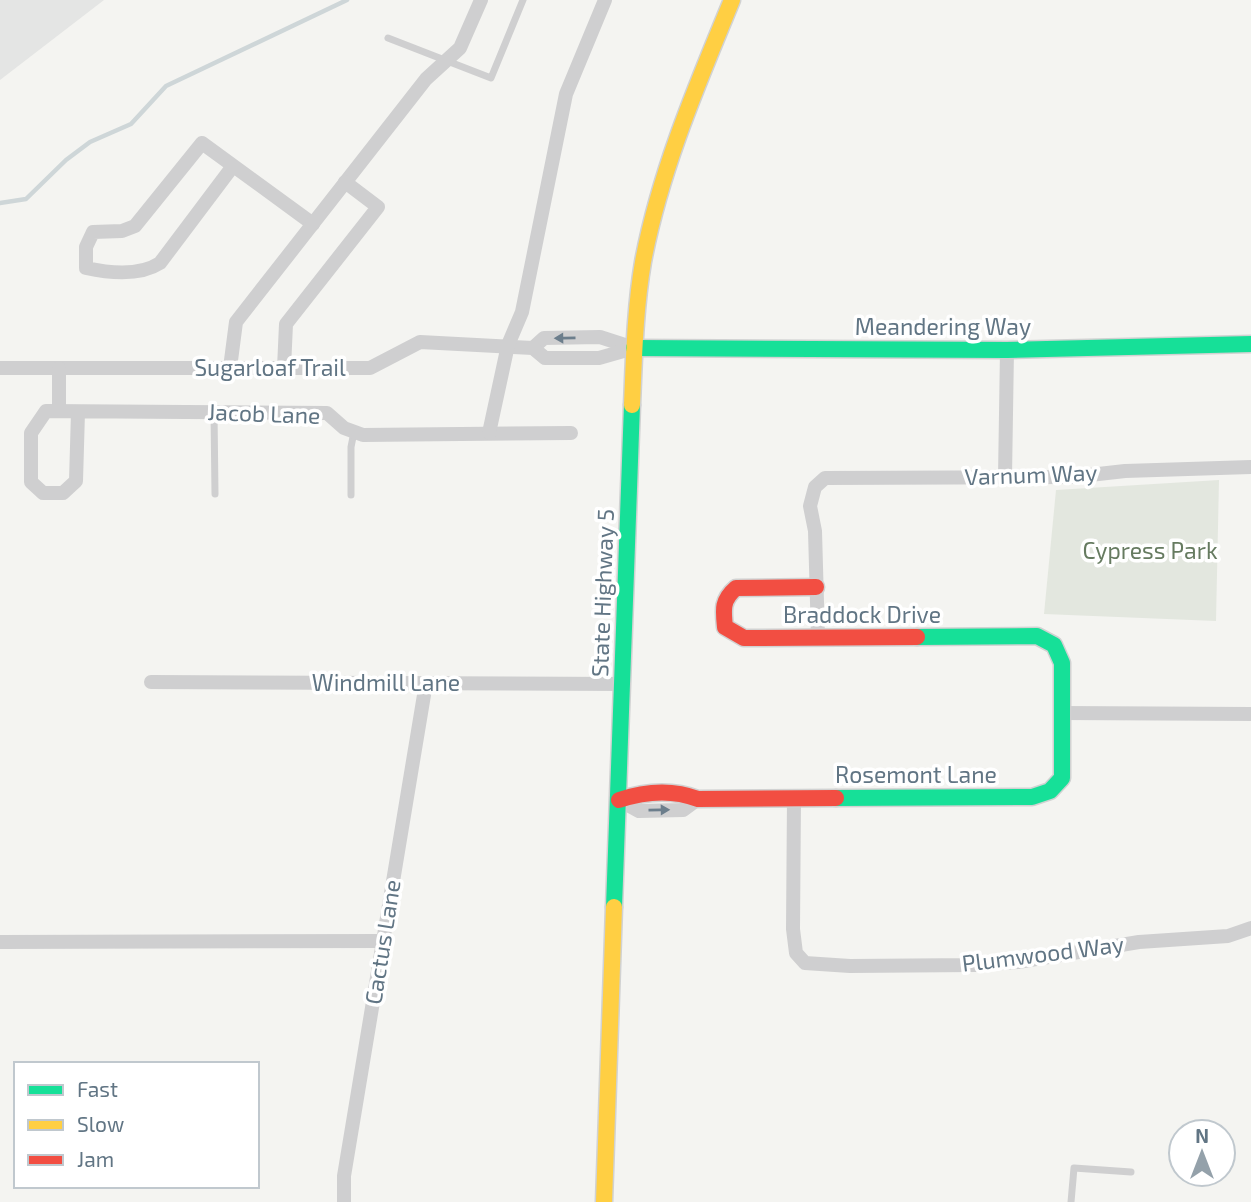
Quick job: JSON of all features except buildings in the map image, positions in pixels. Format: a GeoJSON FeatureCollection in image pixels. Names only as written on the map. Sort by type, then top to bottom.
{"type":"FeatureCollection","features":[{"type":"Feature","properties":{"kind":"street"},"geometry":{"type":"LineString","coordinates":[[230,368],[236,322],[426,79],[460,48],[481,0]]}},
{"type":"Feature","properties":{"kind":"street"},"geometry":{"type":"LineString","coordinates":[[489,433],[508,345],[522,312],[566,94],[605,0]]}},
{"type":"Feature","properties":{"kind":"street","name":"State Highway 5"},"geometry":{"type":"LineString","coordinates":[[604,1202],[634,348],[644,260],[662,190],[683,122],[732,0]]}},
{"type":"Feature","properties":{"kind":"street"},"geometry":{"type":"LineString","coordinates":[[233,166],[160,263],[148,271],[99,271],[86,268],[86,247],[93,232],[122,231],[135,226],[202,143],[313,223]]}},
{"type":"Feature","properties":{"kind":"street"},"geometry":{"type":"LineString","coordinates":[[284,368],[286,324],[378,207],[345,182]]}},
{"type":"Feature","properties":{"kind":"street","name":"Sugarloaf Trail"},"geometry":{"type":"LineString","coordinates":[[533,348],[544,338],[600,337],[634,348]]}},
{"type":"Feature","properties":{"kind":"street","name":"Sugarloaf Trail"},"geometry":{"type":"LineString","coordinates":[[0,368],[370,368],[421,342],[533,348],[545,358],[599,358],[634,348]]}},
{"type":"Feature","properties":{"kind":"street","name":"Meandering Way"},"geometry":{"type":"LineString","coordinates":[[634,348],[1007,350],[1251,344]]}},
{"type":"Feature","properties":{"kind":"street"},"geometry":{"type":"LineString","coordinates":[[1005,477],[1007,350]]}},
{"type":"Feature","properties":{"kind":"street"},"geometry":{"type":"LineString","coordinates":[[59,368],[60,411],[46,411],[31,433],[31,482],[43,493],[63,494],[76,481],[78,412]]}},
{"type":"Feature","properties":{"kind":"street","name":"Jacob Lane"},"geometry":{"type":"LineString","coordinates":[[60,411],[327,413],[344,428],[363,435],[571,433]]}},
{"type":"Feature","properties":{"kind":"street","name":"Varnum Way"},"geometry":{"type":"LineString","coordinates":[[816,587],[815,531],[810,506],[814,487],[825,478],[1073,477],[1125,471],[1251,467]]}},
{"type":"Feature","properties":{"kind":"street"},"geometry":{"type":"LineString","coordinates":[[816,587],[818,638]]}},
{"type":"Feature","properties":{"kind":"street","name":"Braddock Drive"},"geometry":{"type":"LineString","coordinates":[[816,587],[736,588],[725,598],[724,627],[744,638],[1037,636],[1049,639],[1058,649],[1062,663],[1062,713]]}},
{"type":"Feature","properties":{"kind":"street","name":"Windmill Lane"},"geometry":{"type":"LineString","coordinates":[[150,682],[622,684]]}},
{"type":"Feature","properties":{"kind":"street","name":"Cactus Lane"},"geometry":{"type":"LineString","coordinates":[[344,1202],[344,1176],[426,683]]}},
{"type":"Feature","properties":{"kind":"street"},"geometry":{"type":"LineString","coordinates":[[1062,713],[1251,713]]}},
{"type":"Feature","properties":{"kind":"street","name":"Rosemont Lane"},"geometry":{"type":"LineString","coordinates":[[619,800],[638,793],[685,793],[698,799],[1032,797],[1050,791],[1062,778],[1062,713]]}},
{"type":"Feature","properties":{"kind":"street","name":"Plumwood Way"},"geometry":{"type":"LineString","coordinates":[[794,798],[793,929],[796,953],[806,963],[975,965],[1017,962],[1139,942],[1228,936],[1251,928]]}},
{"type":"Feature","properties":{"kind":"street"},"geometry":{"type":"LineString","coordinates":[[0,942],[383,941]]}},
{"type":"Feature","properties":{"kind":"lane"},"geometry":{"type":"LineString","coordinates":[[388,38],[491,78],[523,0]]}},
{"type":"Feature","properties":{"kind":"lane"},"geometry":{"type":"LineString","coordinates":[[214,412],[215,494]]}},
{"type":"Feature","properties":{"kind":"lane"},"geometry":{"type":"LineString","coordinates":[[351,495],[351,447],[354,431]]}},
{"type":"Feature","properties":{"kind":"lane"},"geometry":{"type":"LineString","coordinates":[[1071,1202],[1074,1168],[1131,1172]]}},
{"type":"Feature","properties":{"kind":"shaded area"},"geometry":{"type":"Polygon","coordinates":[[[0,0],[104,0],[0,80],[0,0]]]}},
{"type":"Feature","properties":{"kind":"green space","name":"Cypress Park"},"geometry":{"type":"Polygon","coordinates":[[[1219,480],[1216,621],[1044,614],[1056,490],[1219,480]]]}},
{"type":"Feature","properties":{"kind":"waterway"},"geometry":{"type":"LineString","coordinates":[[0,203],[26,199],[66,160],[90,142],[131,124],[166,86],[347,0]]}},
{"type":"Feature","properties":{"kind":"traffic: fast"},"geometry":{"type":"LineString","coordinates":[[634,348],[1007,350],[1251,344]]}},
{"type":"Feature","properties":{"kind":"traffic: fast"},"geometry":{"type":"LineString","coordinates":[[614,907],[632,405]]}},
{"type":"Feature","properties":{"kind":"traffic: fast"},"geometry":{"type":"LineString","coordinates":[[836,798],[1032,797],[1050,791],[1062,778],[1062,663],[1054,645],[1037,636],[917,637]]}},
{"type":"Feature","properties":{"kind":"traffic: slow"},"geometry":{"type":"LineString","coordinates":[[632,405],[638,298],[650,228],[669,162],[732,0]]}},
{"type":"Feature","properties":{"kind":"traffic: slow"},"geometry":{"type":"LineString","coordinates":[[604,1202],[614,907]]}},
{"type":"Feature","properties":{"kind":"traffic: jam"},"geometry":{"type":"LineString","coordinates":[[816,587],[736,588],[724,605],[725,627],[744,638],[917,637]]}},
{"type":"Feature","properties":{"kind":"traffic: jam"},"geometry":{"type":"LineString","coordinates":[[619,800],[659,792],[698,799],[836,798]]}}]}
